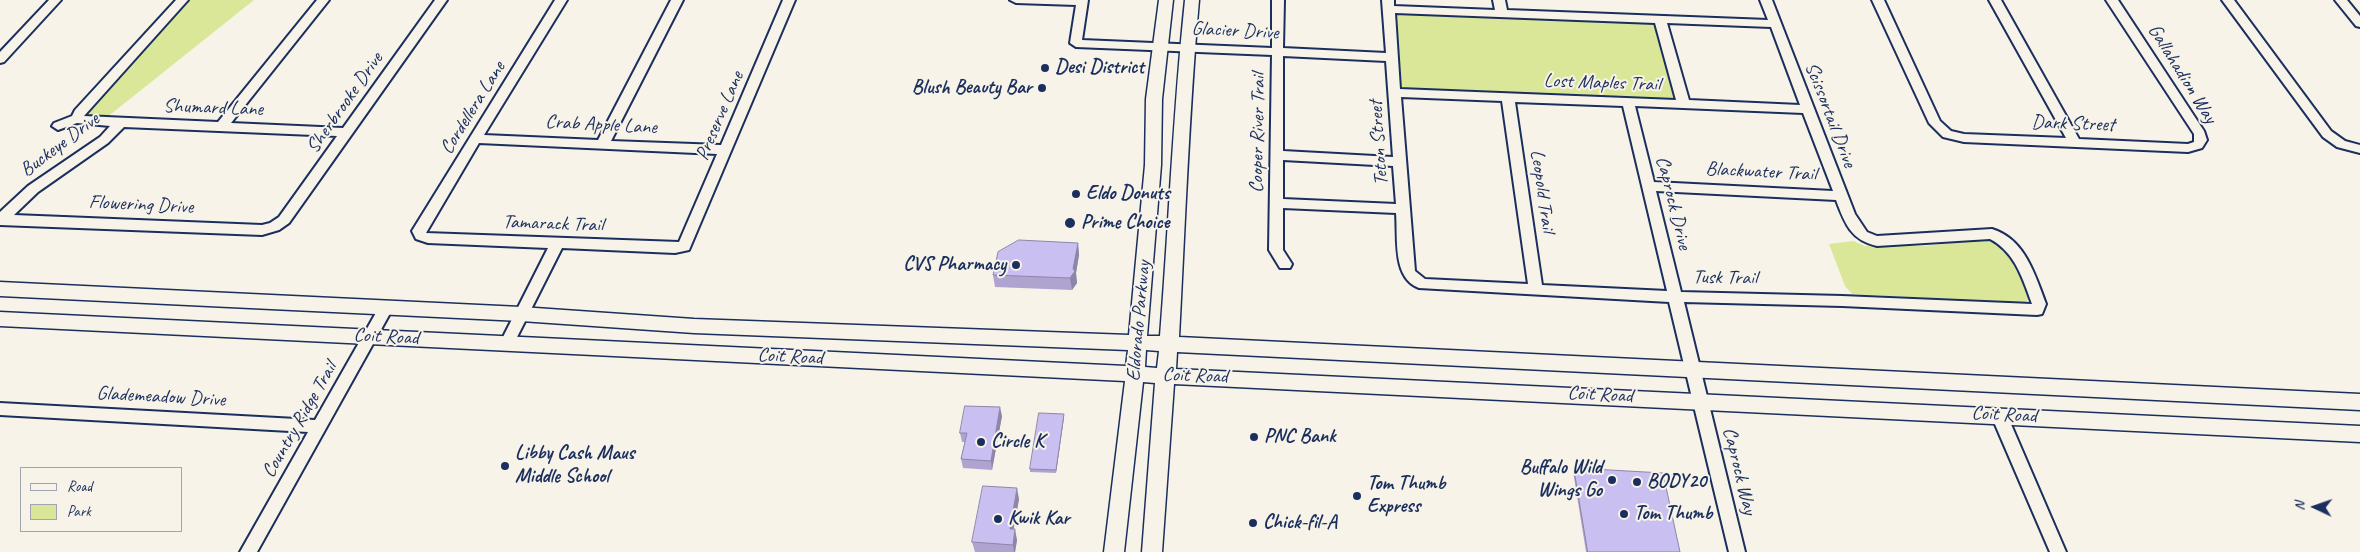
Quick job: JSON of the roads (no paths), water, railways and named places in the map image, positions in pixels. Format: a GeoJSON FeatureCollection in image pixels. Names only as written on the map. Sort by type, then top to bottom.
{"type":"FeatureCollection","features":[{"type":"Feature","properties":{"kind":"main road","name":"Eldorado Parkway"},"geometry":{"type":"LineString","coordinates":[[1114,552],[1135,374],[1136,343],[1153,165],[1154,99],[1166,0]]}},
{"type":"Feature","properties":{"kind":"main road","name":"Eldorado Parkway"},"geometry":{"type":"LineString","coordinates":[[1152,552],[1169,344],[1182,104],[1192,0]]}},
{"type":"Feature","properties":{"kind":"main road"},"geometry":{"type":"LineString","coordinates":[[1153,165],[1180,166]]}},
{"type":"Feature","properties":{"kind":"main road","name":"Coit Road"},"geometry":{"type":"LineString","coordinates":[[0,289],[521,314],[694,326],[1169,344],[2360,402]]}},
{"type":"Feature","properties":{"kind":"main road","name":"Coit Road"},"geometry":{"type":"LineString","coordinates":[[0,318],[1700,400],[2360,434]]}},
{"type":"Feature","properties":{"kind":"main road"},"geometry":{"type":"LineString","coordinates":[[684,352],[694,326]]}},
{"type":"Feature","properties":{"kind":"main road"},"geometry":{"type":"LineString","coordinates":[[883,362],[891,334]]}},
{"type":"Feature","properties":{"kind":"street"},"geometry":{"type":"LineString","coordinates":[[0,59],[55,0]]}},
{"type":"Feature","properties":{"kind":"street"},"geometry":{"type":"LineString","coordinates":[[58,126],[78,118],[79,113],[182,0]]}},
{"type":"Feature","properties":{"kind":"street"},"geometry":{"type":"LineString","coordinates":[[222,126],[323,0]]}},
{"type":"Feature","properties":{"kind":"street","name":"Sherbrooke Drive"},"geometry":{"type":"LineString","coordinates":[[278,226],[441,0]]}},
{"type":"Feature","properties":{"kind":"street","name":"Cordellera Lane"},"geometry":{"type":"LineString","coordinates":[[421,236],[420,230],[474,139],[561,0]]}},
{"type":"Feature","properties":{"kind":"street"},"geometry":{"type":"LineString","coordinates":[[602,145],[677,0]]}},
{"type":"Feature","properties":{"kind":"street","name":"Preserve Lane"},"geometry":{"type":"LineString","coordinates":[[684,246],[789,0]]}},
{"type":"Feature","properties":{"kind":"street"},"geometry":{"type":"LineString","coordinates":[[1016,0],[1082,1]]}},
{"type":"Feature","properties":{"kind":"street","name":"Cooper River Trail"},"geometry":{"type":"LineString","coordinates":[[1278,0],[1276,250],[1285,264]]}},
{"type":"Feature","properties":{"kind":"street"},"geometry":{"type":"LineString","coordinates":[[1500,0],[1502,14]]}},
{"type":"Feature","properties":{"kind":"street","name":"Scissortail Drive"},"geometry":{"type":"LineString","coordinates":[[1766,0],[1848,214],[1860,235],[1865,239],[1896,241],[1992,234],[2003,238],[2013,248],[2026,271],[2039,304],[2037,310]]}},
{"type":"Feature","properties":{"kind":"street","name":"Dark Street"},"geometry":{"type":"LineString","coordinates":[[1878,0],[1935,123],[1945,132],[1964,138],[2188,148],[2200,144]]}},
{"type":"Feature","properties":{"kind":"street"},"geometry":{"type":"LineString","coordinates":[[1995,0],[2075,143]]}},
{"type":"Feature","properties":{"kind":"street","name":"Gallahadion Way"},"geometry":{"type":"LineString","coordinates":[[2112,0],[2200,134],[2202,139],[2200,144]]}},
{"type":"Feature","properties":{"kind":"street"},"geometry":{"type":"LineString","coordinates":[[2228,0],[2328,134],[2341,144],[2360,149]]}},
{"type":"Feature","properties":{"kind":"street"},"geometry":{"type":"LineString","coordinates":[[2341,0],[2360,23]]}},
{"type":"Feature","properties":{"kind":"street","name":"Glacier Drive"},"geometry":{"type":"LineString","coordinates":[[1082,1],[1076,43],[1392,56]]}},
{"type":"Feature","properties":{"kind":"street"},"geometry":{"type":"LineString","coordinates":[[1389,5],[1502,14],[1775,24]]}},
{"type":"Feature","properties":{"kind":"street","name":"Teton Street"},"geometry":{"type":"LineString","coordinates":[[1389,5],[1407,269],[1409,275],[1414,280]]}},
{"type":"Feature","properties":{"kind":"street"},"geometry":{"type":"LineString","coordinates":[[1660,20],[1684,104]]}},
{"type":"Feature","properties":{"kind":"street","name":"Lost Maples Trail"},"geometry":{"type":"LineString","coordinates":[[1395,93],[1808,109]]}},
{"type":"Feature","properties":{"kind":"street","name":"Leopold Trail"},"geometry":{"type":"LineString","coordinates":[[1508,98],[1536,290]]}},
{"type":"Feature","properties":{"kind":"street","name":"Caprock Drive"},"geometry":{"type":"LineString","coordinates":[[1628,102],[1700,400]]}},
{"type":"Feature","properties":{"kind":"street","name":"Shumard Lane"},"geometry":{"type":"LineString","coordinates":[[78,118],[83,121],[121,123],[347,132]]}},
{"type":"Feature","properties":{"kind":"street","name":"Buckeye Drive"},"geometry":{"type":"LineString","coordinates":[[1,219],[33,189],[104,140],[121,123]]}},
{"type":"Feature","properties":{"kind":"street","name":"Crab Apple Lane"},"geometry":{"type":"LineString","coordinates":[[474,139],[726,150]]}},
{"type":"Feature","properties":{"kind":"street"},"geometry":{"type":"LineString","coordinates":[[1276,155],[1400,162]]}},
{"type":"Feature","properties":{"kind":"street","name":"Blackwater Trail"},"geometry":{"type":"LineString","coordinates":[[1648,186],[1841,196]]}},
{"type":"Feature","properties":{"kind":"street"},"geometry":{"type":"LineString","coordinates":[[1276,203],[1403,209]]}},
{"type":"Feature","properties":{"kind":"street","name":"Flowering Drive"},"geometry":{"type":"LineString","coordinates":[[1,219],[262,230],[278,226]]}},
{"type":"Feature","properties":{"kind":"street","name":"Tamarack Trail"},"geometry":{"type":"LineString","coordinates":[[421,236],[557,244],[675,248],[684,246]]}},
{"type":"Feature","properties":{"kind":"street"},"geometry":{"type":"LineString","coordinates":[[507,343],[557,244]]}},
{"type":"Feature","properties":{"kind":"street","name":"Tusk Trail"},"geometry":{"type":"LineString","coordinates":[[1414,280],[1424,284],[1536,290],[2037,310]]}},
{"type":"Feature","properties":{"kind":"street","name":"Country Ridge Trail"},"geometry":{"type":"LineString","coordinates":[[248,552],[386,308]]}},
{"type":"Feature","properties":{"kind":"street","name":"Caprock Way"},"geometry":{"type":"LineString","coordinates":[[1700,400],[1737,552]]}},
{"type":"Feature","properties":{"kind":"street","name":"Glademeadow Drive"},"geometry":{"type":"LineString","coordinates":[[0,409],[319,426]]}},
{"type":"Feature","properties":{"kind":"street"},"geometry":{"type":"LineString","coordinates":[[1999,415],[2058,552]]}},
{"type":"Feature","properties":{"kind":"place","name":"Desi District"},"geometry":{"type":"Point","coordinates":[1045,68]}},
{"type":"Feature","properties":{"kind":"place","name":"Blush Beauty Bar"},"geometry":{"type":"Point","coordinates":[1042,88]}},
{"type":"Feature","properties":{"kind":"place","name":"Eldo Donuts"},"geometry":{"type":"Point","coordinates":[1076,194]}},
{"type":"Feature","properties":{"kind":"place","name":"Prime Choice"},"geometry":{"type":"Point","coordinates":[1070,223]}},
{"type":"Feature","properties":{"kind":"place","name":"CVS Pharmacy"},"geometry":{"type":"Point","coordinates":[1016,265]}},
{"type":"Feature","properties":{"kind":"place","name":"PNC Bank"},"geometry":{"type":"Point","coordinates":[1254,437]}},
{"type":"Feature","properties":{"kind":"place","name":"Circle K"},"geometry":{"type":"Point","coordinates":[981,442]}},
{"type":"Feature","properties":{"kind":"place","name":"Libby Cash Maus Middle School"},"geometry":{"type":"Point","coordinates":[505,466]}},
{"type":"Feature","properties":{"kind":"place","name":"Buffalo Wild Wings Go"},"geometry":{"type":"Point","coordinates":[1612,480]}},
{"type":"Feature","properties":{"kind":"place","name":"BODY20"},"geometry":{"type":"Point","coordinates":[1637,482]}},
{"type":"Feature","properties":{"kind":"place","name":"Tom Thumb Express"},"geometry":{"type":"Point","coordinates":[1357,496]}},
{"type":"Feature","properties":{"kind":"place","name":"Tom Thumb"},"geometry":{"type":"Point","coordinates":[1624,514]}},
{"type":"Feature","properties":{"kind":"place","name":"Kwik Kar"},"geometry":{"type":"Point","coordinates":[998,519]}},
{"type":"Feature","properties":{"kind":"place","name":"Chick-fil-A"},"geometry":{"type":"Point","coordinates":[1253,523]}}]}
